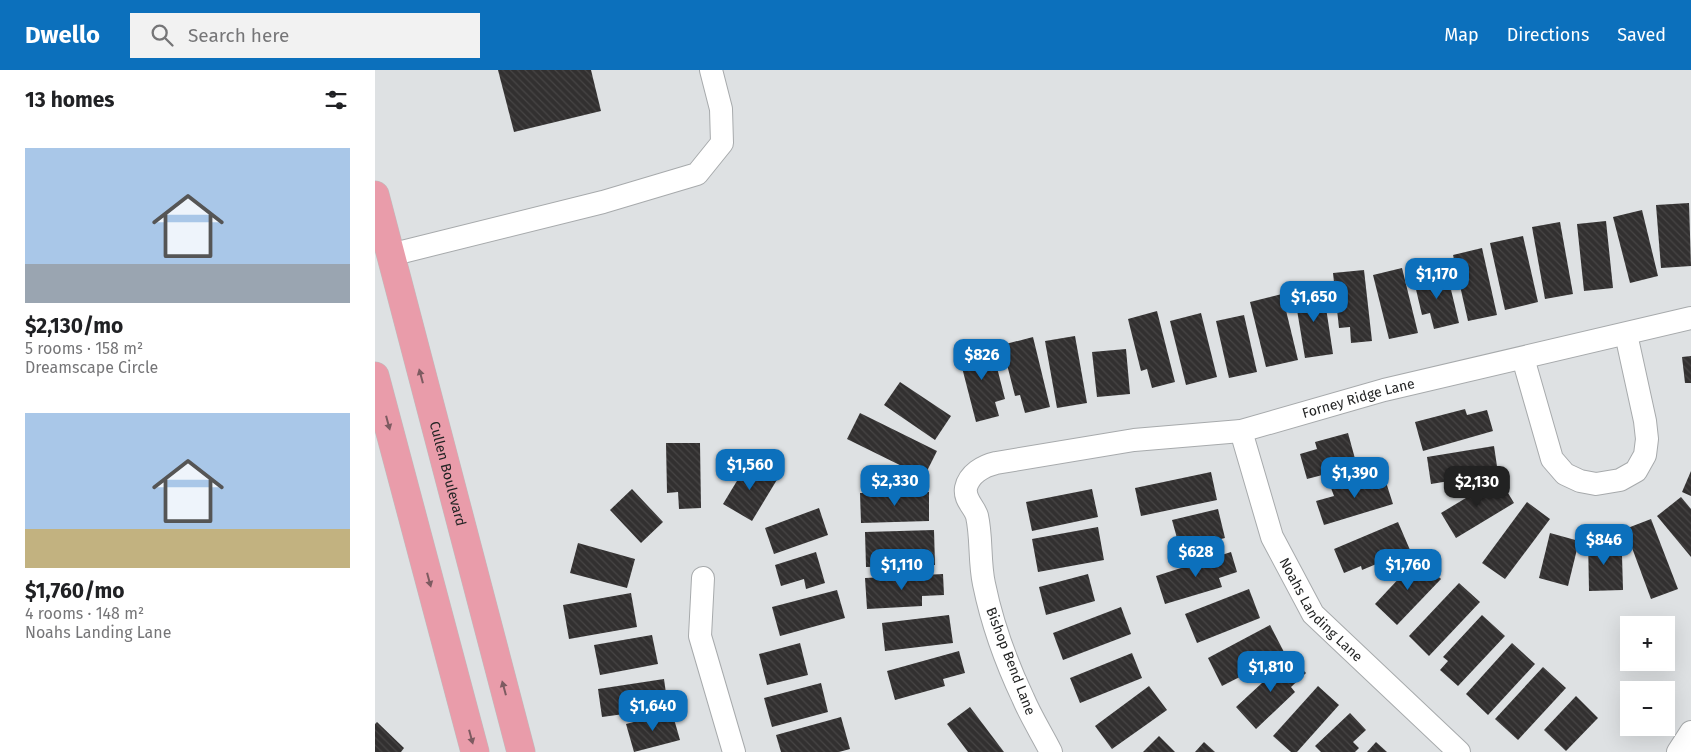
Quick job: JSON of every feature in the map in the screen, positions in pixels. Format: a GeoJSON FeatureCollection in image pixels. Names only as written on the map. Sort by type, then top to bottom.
{"type":"FeatureCollection","features":[{"type":"Feature","properties":{"kind":"main road","name":"Cullen Boulevard"},"geometry":{"type":"LineString","coordinates":[[375,195],[521,752]]}},
{"type":"Feature","properties":{"kind":"main road"},"geometry":{"type":"LineString","coordinates":[[375,376],[475,752]]}},
{"type":"Feature","properties":{"kind":"street"},"geometry":{"type":"LineString","coordinates":[[390,255],[594,204],[697,174],[722,144],[721,109],[711,70]]}},
{"type":"Feature","properties":{"kind":"street","name":"Forney Ridge Lane"},"geometry":{"type":"LineString","coordinates":[[1024,460],[1134,440],[1241,431],[1384,390],[1691,318]]}},
{"type":"Feature","properties":{"kind":"street"},"geometry":{"type":"LineString","coordinates":[[1523,358],[1552,459],[1565,474],[1580,480],[1597,484],[1620,480],[1636,471],[1645,455],[1647,439],[1645,421],[1626,334]]}},
{"type":"Feature","properties":{"kind":"street","name":"Noahs Landing Lane"},"geometry":{"type":"LineString","coordinates":[[1241,431],[1273,537],[1313,614],[1459,752]]}},
{"type":"Feature","properties":{"kind":"street","name":"Bishop Bend Lane"},"geometry":{"type":"LineString","coordinates":[[1024,460],[985,466],[970,479],[966,489],[967,502],[976,514],[981,543],[983,582],[993,622],[1023,699],[1051,752]]}},
{"type":"Feature","properties":{"kind":"street"},"geometry":{"type":"LineString","coordinates":[[703,578],[700,636],[734,752]]}},
{"type":"Feature","properties":{"kind":"street"},"geometry":{"type":"LineString","coordinates":[[1678,752],[1691,732]]}},
{"type":"Feature","properties":{"kind":"building"},"geometry":{"type":"Polygon","coordinates":[[[498,70],[591,70],[601,111],[514,132],[498,70]]]}},
{"type":"Feature","properties":{"kind":"building"},"geometry":{"type":"Polygon","coordinates":[[[1689,203],[1691,266],[1661,268],[1656,205],[1689,203]]]}},
{"type":"Feature","properties":{"kind":"building"},"geometry":{"type":"Polygon","coordinates":[[[1642,210],[1658,276],[1630,283],[1613,217],[1642,210]]]}},
{"type":"Feature","properties":{"kind":"building"},"geometry":{"type":"Polygon","coordinates":[[[1606,221],[1613,288],[1584,291],[1577,224],[1606,221]]]}},
{"type":"Feature","properties":{"kind":"building"},"geometry":{"type":"Polygon","coordinates":[[[1560,222],[1573,294],[1545,299],[1532,227],[1560,222]]]}},
{"type":"Feature","properties":{"kind":"building"},"geometry":{"type":"Polygon","coordinates":[[[1523,236],[1538,302],[1505,310],[1490,243],[1523,236]]]}},
{"type":"Feature","properties":{"kind":"building"},"geometry":{"type":"Polygon","coordinates":[[[1482,248],[1497,315],[1468,321],[1453,255],[1482,248]]]}},
{"type":"Feature","properties":{"kind":"building"},"geometry":{"type":"Polygon","coordinates":[[[1402,268],[1418,333],[1389,339],[1373,275],[1402,268]]]}},
{"type":"Feature","properties":{"kind":"building"},"geometry":{"type":"Polygon","coordinates":[[[1364,270],[1372,341],[1351,343],[1350,327],[1339,328],[1333,273],[1364,270]]]}},
{"type":"Feature","properties":{"kind":"building"},"geometry":{"type":"Polygon","coordinates":[[[1447,273],[1459,323],[1434,329],[1430,313],[1422,315],[1414,281],[1447,273]]]}},
{"type":"Feature","properties":{"kind":"building"},"geometry":{"type":"Polygon","coordinates":[[[1323,288],[1333,354],[1305,358],[1294,292],[1323,288]]]}},
{"type":"Feature","properties":{"kind":"building"},"geometry":{"type":"Polygon","coordinates":[[[1282,294],[1298,360],[1266,367],[1250,302],[1282,294]]]}},
{"type":"Feature","properties":{"kind":"building"},"geometry":{"type":"Polygon","coordinates":[[[1157,311],[1175,382],[1152,388],[1147,369],[1141,371],[1128,319],[1157,311]]]}},
{"type":"Feature","properties":{"kind":"building"},"geometry":{"type":"Polygon","coordinates":[[[1201,313],[1217,377],[1186,385],[1170,321],[1201,313]]]}},
{"type":"Feature","properties":{"kind":"building"},"geometry":{"type":"Polygon","coordinates":[[[1244,315],[1257,372],[1229,378],[1216,321],[1244,315]]]}},
{"type":"Feature","properties":{"kind":"building"},"geometry":{"type":"Polygon","coordinates":[[[1075,336],[1087,403],[1057,408],[1045,341],[1075,336]]]}},
{"type":"Feature","properties":{"kind":"building"},"geometry":{"type":"Polygon","coordinates":[[[1033,337],[1050,407],[1025,413],[1020,395],[1015,396],[1002,345],[1033,337]]]}},
{"type":"Feature","properties":{"kind":"building"},"geometry":{"type":"Polygon","coordinates":[[[991,344],[1005,399],[995,402],[999,416],[976,422],[958,352],[991,344]]]}},
{"type":"Feature","properties":{"kind":"building"},"geometry":{"type":"Polygon","coordinates":[[[1126,349],[1130,394],[1097,397],[1092,352],[1126,349]]]}},
{"type":"Feature","properties":{"kind":"building"},"geometry":{"type":"Polygon","coordinates":[[[1691,356],[1691,383],[1685,383],[1682,357],[1691,356]]]}},
{"type":"Feature","properties":{"kind":"building"},"geometry":{"type":"Polygon","coordinates":[[[900,382],[951,416],[935,440],[884,405],[900,382]]]}},
{"type":"Feature","properties":{"kind":"building"},"geometry":{"type":"Polygon","coordinates":[[[1465,409],[1467,415],[1487,410],[1493,431],[1423,451],[1415,422],[1465,409]]]}},
{"type":"Feature","properties":{"kind":"building"},"geometry":{"type":"Polygon","coordinates":[[[860,413],[937,451],[924,477],[847,439],[860,413]]]}},
{"type":"Feature","properties":{"kind":"building"},"geometry":{"type":"Polygon","coordinates":[[[1348,433],[1357,466],[1307,479],[1300,454],[1317,449],[1315,442],[1348,433]]]}},
{"type":"Feature","properties":{"kind":"building"},"geometry":{"type":"Polygon","coordinates":[[[666,443],[700,443],[701,508],[679,509],[678,492],[667,493],[666,443]]]}},
{"type":"Feature","properties":{"kind":"building"},"geometry":{"type":"Polygon","coordinates":[[[1494,446],[1498,473],[1431,484],[1427,457],[1494,446]]]}},
{"type":"Feature","properties":{"kind":"building"},"geometry":{"type":"Polygon","coordinates":[[[749,461],[778,478],[752,521],[723,504],[749,461]]]}},
{"type":"Feature","properties":{"kind":"building"},"geometry":{"type":"Polygon","coordinates":[[[1691,471],[1691,496],[1682,492],[1691,471]]]}},
{"type":"Feature","properties":{"kind":"building"},"geometry":{"type":"Polygon","coordinates":[[[1211,472],[1217,500],[1141,516],[1135,488],[1211,472]]]}},
{"type":"Feature","properties":{"kind":"building"},"geometry":{"type":"Polygon","coordinates":[[[1383,473],[1393,504],[1324,525],[1316,501],[1334,496],[1331,488],[1383,473]]]}},
{"type":"Feature","properties":{"kind":"building"},"geometry":{"type":"Polygon","coordinates":[[[1499,478],[1514,503],[1456,538],[1441,513],[1499,478]]]}},
{"type":"Feature","properties":{"kind":"building"},"geometry":{"type":"Polygon","coordinates":[[[632,489],[663,522],[641,543],[610,510],[632,489]]]}},
{"type":"Feature","properties":{"kind":"building"},"geometry":{"type":"Polygon","coordinates":[[[1092,489],[1098,517],[1032,531],[1026,502],[1092,489]]]}},
{"type":"Feature","properties":{"kind":"building"},"geometry":{"type":"Polygon","coordinates":[[[929,492],[929,521],[861,523],[860,493],[929,492]]]}},
{"type":"Feature","properties":{"kind":"building"},"geometry":{"type":"Polygon","coordinates":[[[1681,497],[1691,509],[1691,557],[1657,516],[1681,497]]]}},
{"type":"Feature","properties":{"kind":"building"},"geometry":{"type":"Polygon","coordinates":[[[1527,502],[1550,519],[1505,579],[1482,563],[1527,502]]]}},
{"type":"Feature","properties":{"kind":"building"},"geometry":{"type":"Polygon","coordinates":[[[819,508],[828,535],[774,554],[765,528],[819,508]]]}},
{"type":"Feature","properties":{"kind":"building"},"geometry":{"type":"Polygon","coordinates":[[[1218,509],[1225,538],[1180,549],[1172,520],[1218,509]]]}},
{"type":"Feature","properties":{"kind":"building"},"geometry":{"type":"Polygon","coordinates":[[[1651,519],[1678,589],[1651,599],[1625,529],[1651,519]]]}},
{"type":"Feature","properties":{"kind":"building"},"geometry":{"type":"Polygon","coordinates":[[[1398,522],[1410,550],[1362,570],[1361,566],[1344,573],[1334,549],[1398,522]]]}},
{"type":"Feature","properties":{"kind":"building"},"geometry":{"type":"Polygon","coordinates":[[[1098,527],[1104,560],[1038,572],[1032,539],[1098,527]]]}},
{"type":"Feature","properties":{"kind":"building"},"geometry":{"type":"Polygon","coordinates":[[[934,530],[935,565],[866,567],[865,532],[934,530]]]}},
{"type":"Feature","properties":{"kind":"building"},"geometry":{"type":"Polygon","coordinates":[[[1550,533],[1579,541],[1568,586],[1539,578],[1550,533]]]}},
{"type":"Feature","properties":{"kind":"building"},"geometry":{"type":"Polygon","coordinates":[[[1588,539],[1614,539],[1614,555],[1622,555],[1623,590],[1589,591],[1588,539]]]}},
{"type":"Feature","properties":{"kind":"building"},"geometry":{"type":"Polygon","coordinates":[[[578,543],[635,559],[627,588],[570,573],[578,543]]]}},
{"type":"Feature","properties":{"kind":"building"},"geometry":{"type":"Polygon","coordinates":[[[816,552],[825,583],[806,589],[804,579],[781,586],[775,565],[816,552]]]}},
{"type":"Feature","properties":{"kind":"building"},"geometry":{"type":"Polygon","coordinates":[[[1231,552],[1237,572],[1219,578],[1222,587],[1165,604],[1156,576],[1231,552]]]}},
{"type":"Feature","properties":{"kind":"building"},"geometry":{"type":"Polygon","coordinates":[[[1418,558],[1441,579],[1397,625],[1375,604],[1418,558]]]}},
{"type":"Feature","properties":{"kind":"building"},"geometry":{"type":"Polygon","coordinates":[[[943,574],[944,595],[922,596],[922,606],[867,609],[865,578],[943,574]]]}},
{"type":"Feature","properties":{"kind":"building"},"geometry":{"type":"Polygon","coordinates":[[[1088,574],[1095,601],[1046,615],[1039,587],[1088,574]]]}},
{"type":"Feature","properties":{"kind":"building"},"geometry":{"type":"Polygon","coordinates":[[[1459,583],[1480,602],[1429,656],[1409,636],[1459,583]]]}},
{"type":"Feature","properties":{"kind":"building"},"geometry":{"type":"Polygon","coordinates":[[[1249,589],[1260,618],[1197,643],[1185,614],[1249,589]]]}},
{"type":"Feature","properties":{"kind":"building"},"geometry":{"type":"Polygon","coordinates":[[[837,590],[845,618],[780,636],[772,607],[837,590]]]}},
{"type":"Feature","properties":{"kind":"building"},"geometry":{"type":"Polygon","coordinates":[[[631,593],[637,627],[569,639],[563,605],[631,593]]]}},
{"type":"Feature","properties":{"kind":"building"},"geometry":{"type":"Polygon","coordinates":[[[1121,607],[1131,634],[1063,660],[1053,633],[1121,607]]]}},
{"type":"Feature","properties":{"kind":"building"},"geometry":{"type":"Polygon","coordinates":[[[949,615],[953,643],[885,651],[882,623],[949,615]]]}},
{"type":"Feature","properties":{"kind":"building"},"geometry":{"type":"Polygon","coordinates":[[[1482,615],[1505,636],[1458,686],[1440,670],[1448,661],[1443,657],[1482,615]]]}},
{"type":"Feature","properties":{"kind":"building"},"geometry":{"type":"Polygon","coordinates":[[[1270,625],[1285,654],[1222,686],[1208,658],[1270,625]]]}},
{"type":"Feature","properties":{"kind":"building"},"geometry":{"type":"Polygon","coordinates":[[[652,635],[658,664],[600,675],[594,645],[652,635]]]}},
{"type":"Feature","properties":{"kind":"building"},"geometry":{"type":"Polygon","coordinates":[[[800,643],[808,675],[767,685],[759,654],[800,643]]]}},
{"type":"Feature","properties":{"kind":"building"},"geometry":{"type":"Polygon","coordinates":[[[1512,643],[1535,664],[1488,715],[1466,694],[1512,643]]]}},
{"type":"Feature","properties":{"kind":"building"},"geometry":{"type":"Polygon","coordinates":[[[959,651],[965,673],[943,679],[945,686],[895,700],[887,671],[959,651]]]}},
{"type":"Feature","properties":{"kind":"building"},"geometry":{"type":"Polygon","coordinates":[[[1132,653],[1142,678],[1080,703],[1070,678],[1132,653]]]}},
{"type":"Feature","properties":{"kind":"building"},"geometry":{"type":"Polygon","coordinates":[[[1290,657],[1306,673],[1291,687],[1295,692],[1256,729],[1236,707],[1290,657]]]}},
{"type":"Feature","properties":{"kind":"building"},"geometry":{"type":"Polygon","coordinates":[[[1543,667],[1566,688],[1518,740],[1495,719],[1543,667]]]}},
{"type":"Feature","properties":{"kind":"building"},"geometry":{"type":"Polygon","coordinates":[[[664,679],[668,708],[602,717],[598,689],[664,679]]]}},
{"type":"Feature","properties":{"kind":"building"},"geometry":{"type":"Polygon","coordinates":[[[821,683],[828,712],[772,727],[764,698],[821,683]]]}},
{"type":"Feature","properties":{"kind":"building"},"geometry":{"type":"Polygon","coordinates":[[[1149,686],[1167,710],[1112,749],[1095,726],[1149,686]]]}},
{"type":"Feature","properties":{"kind":"building"},"geometry":{"type":"Polygon","coordinates":[[[1318,686],[1339,705],[1297,752],[1291,752],[1273,736],[1318,686]]]}},
{"type":"Feature","properties":{"kind":"building"},"geometry":{"type":"Polygon","coordinates":[[[1576,696],[1598,718],[1566,751],[1544,730],[1576,696]]]}},
{"type":"Feature","properties":{"kind":"building"},"geometry":{"type":"Polygon","coordinates":[[[970,707],[1004,752],[968,752],[947,724],[970,707]]]}},
{"type":"Feature","properties":{"kind":"building"},"geometry":{"type":"Polygon","coordinates":[[[672,712],[680,740],[634,752],[626,724],[672,712]]]}},
{"type":"Feature","properties":{"kind":"building"},"geometry":{"type":"Polygon","coordinates":[[[1350,713],[1366,730],[1353,742],[1359,748],[1355,752],[1321,752],[1315,746],[1350,713]]]}},
{"type":"Feature","properties":{"kind":"building"},"geometry":{"type":"Polygon","coordinates":[[[841,717],[850,749],[839,752],[781,752],[776,735],[841,717]]]}},
{"type":"Feature","properties":{"kind":"building"},"geometry":{"type":"Polygon","coordinates":[[[377,722],[404,748],[401,752],[375,752],[375,724],[377,722]]]}},
{"type":"Feature","properties":{"kind":"building"},"geometry":{"type":"Polygon","coordinates":[[[1159,736],[1175,752],[1143,752],[1159,736]]]}},
{"type":"Feature","properties":{"kind":"building"},"geometry":{"type":"Polygon","coordinates":[[[1204,742],[1215,752],[1195,752],[1204,742]]]}},
{"type":"Feature","properties":{"kind":"building"},"geometry":{"type":"Polygon","coordinates":[[[1376,742],[1387,752],[1367,752],[1376,742]]]}}]}
